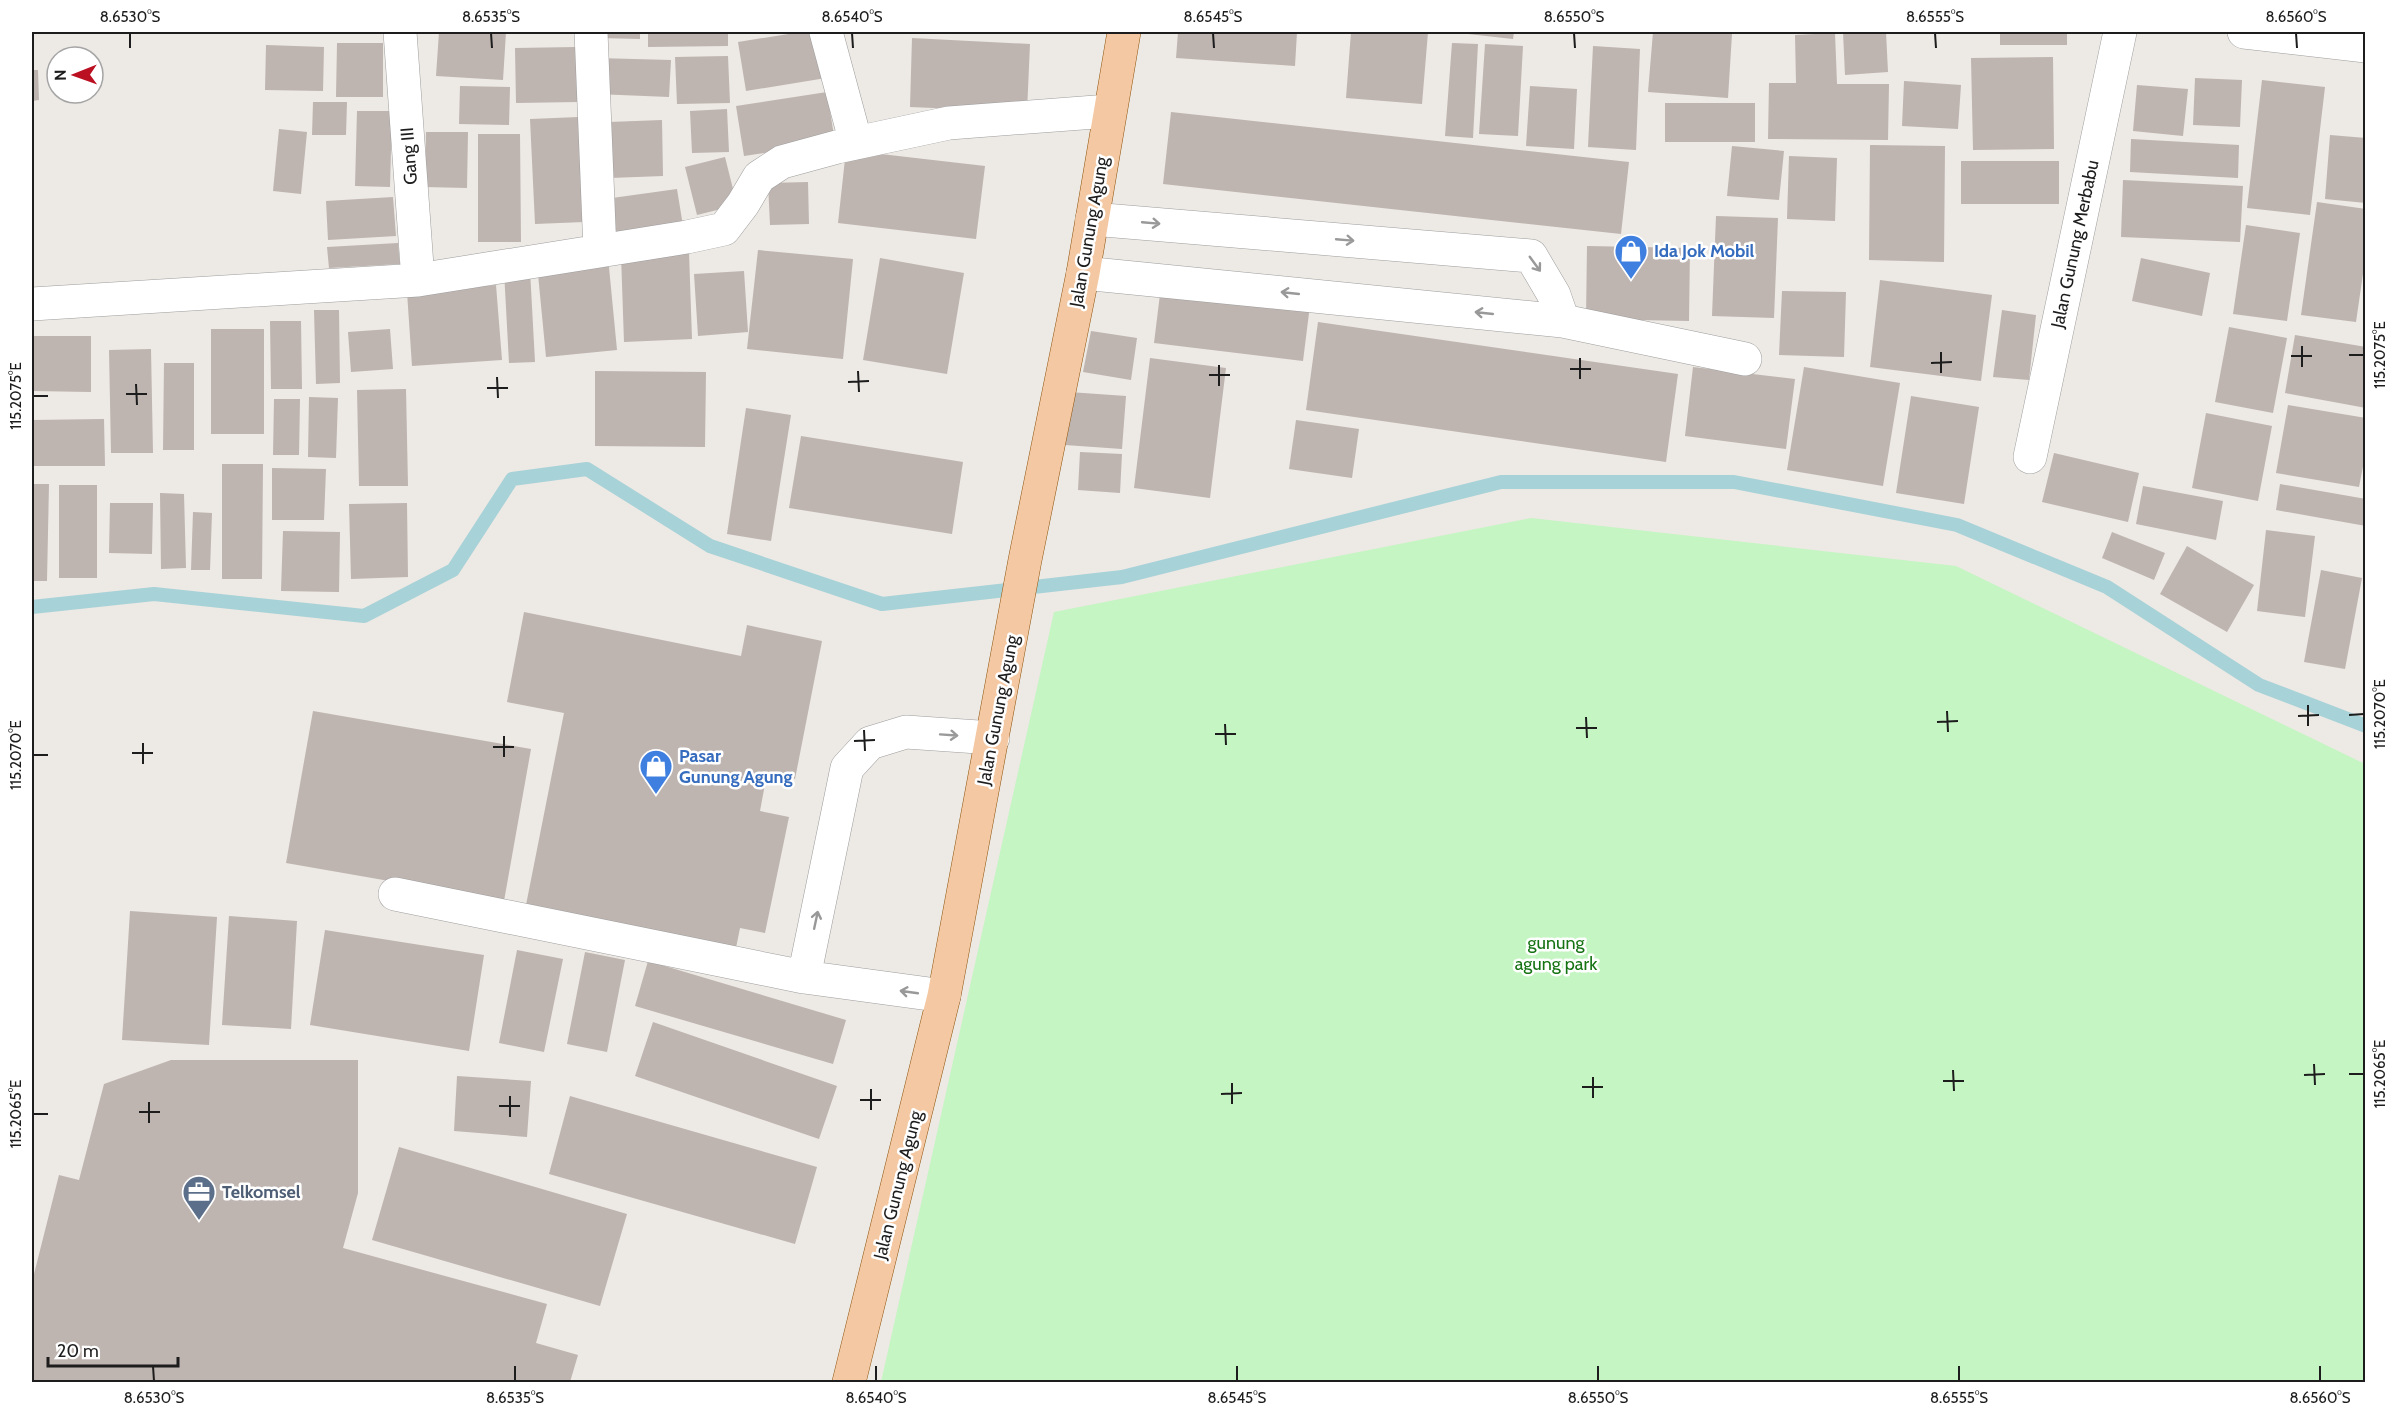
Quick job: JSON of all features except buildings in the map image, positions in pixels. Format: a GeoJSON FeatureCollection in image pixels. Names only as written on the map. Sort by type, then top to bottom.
{"type":"FeatureCollection","features":[{"type":"Feature","properties":{"kind":"main road","name":"Jalan Gunung Agung"},"geometry":{"type":"LineString","coordinates":[[849,1383],[944,996],[1018,608],[1025,560],[1083,273],[1124,32]]}},
{"type":"Feature","properties":{"kind":"street","name":"Gang III"},"geometry":{"type":"LineString","coordinates":[[400,32],[418,280]]}},
{"type":"Feature","properties":{"kind":"street"},"geometry":{"type":"LineString","coordinates":[[591,32],[600,251]]}},
{"type":"Feature","properties":{"kind":"street"},"geometry":{"type":"LineString","coordinates":[[826,32],[856,143]]}},
{"type":"Feature","properties":{"kind":"street","name":"Jalan Gunung Merbabu"},"geometry":{"type":"LineString","coordinates":[[2030,456],[2121,32]]}},
{"type":"Feature","properties":{"kind":"street"},"geometry":{"type":"LineString","coordinates":[[2244,32],[2366,46]]}},
{"type":"Feature","properties":{"kind":"street"},"geometry":{"type":"LineString","coordinates":[[32,304],[418,280],[687,237],[724,229],[743,204],[759,177],[782,162],[949,123],[1109,111]]}},
{"type":"Feature","properties":{"kind":"street"},"geometry":{"type":"LineString","coordinates":[[1092,219],[1531,256],[1554,295],[1563,321]]}},
{"type":"Feature","properties":{"kind":"street"},"geometry":{"type":"LineString","coordinates":[[1083,273],[1563,321],[1745,359]]}},
{"type":"Feature","properties":{"kind":"street"},"geometry":{"type":"LineString","coordinates":[[804,977],[847,768],[870,743],[906,732],[993,738]]}},
{"type":"Feature","properties":{"kind":"street"},"geometry":{"type":"LineString","coordinates":[[395,894],[804,977],[944,996]]}},
{"type":"Feature","properties":{"kind":"green space","name":"gunung agung park"},"geometry":{"type":"Polygon","coordinates":[[[1531,518],[1956,566],[2365,764],[2365,1382],[881,1382],[1054,612],[1531,518]]]}},
{"type":"Feature","properties":{"kind":"waterway"},"geometry":{"type":"LineString","coordinates":[[32,607],[154,594],[364,616],[453,570],[512,479],[587,469],[710,546],[882,604],[1122,577],[1501,482],[1734,482],[1957,525],[2107,587],[2259,685],[2366,726]]}},
{"type":"Feature","properties":{"kind":"place","name":"Ida Jok Mobil"},"geometry":{"type":"Point","coordinates":[1631,280]}},
{"type":"Feature","properties":{"kind":"place","name":"Pasar Gunung Agung"},"geometry":{"type":"Point","coordinates":[656,795]}},
{"type":"Feature","properties":{"kind":"place","name":"Telkomsel"},"geometry":{"type":"Point","coordinates":[199,1221]}}]}
